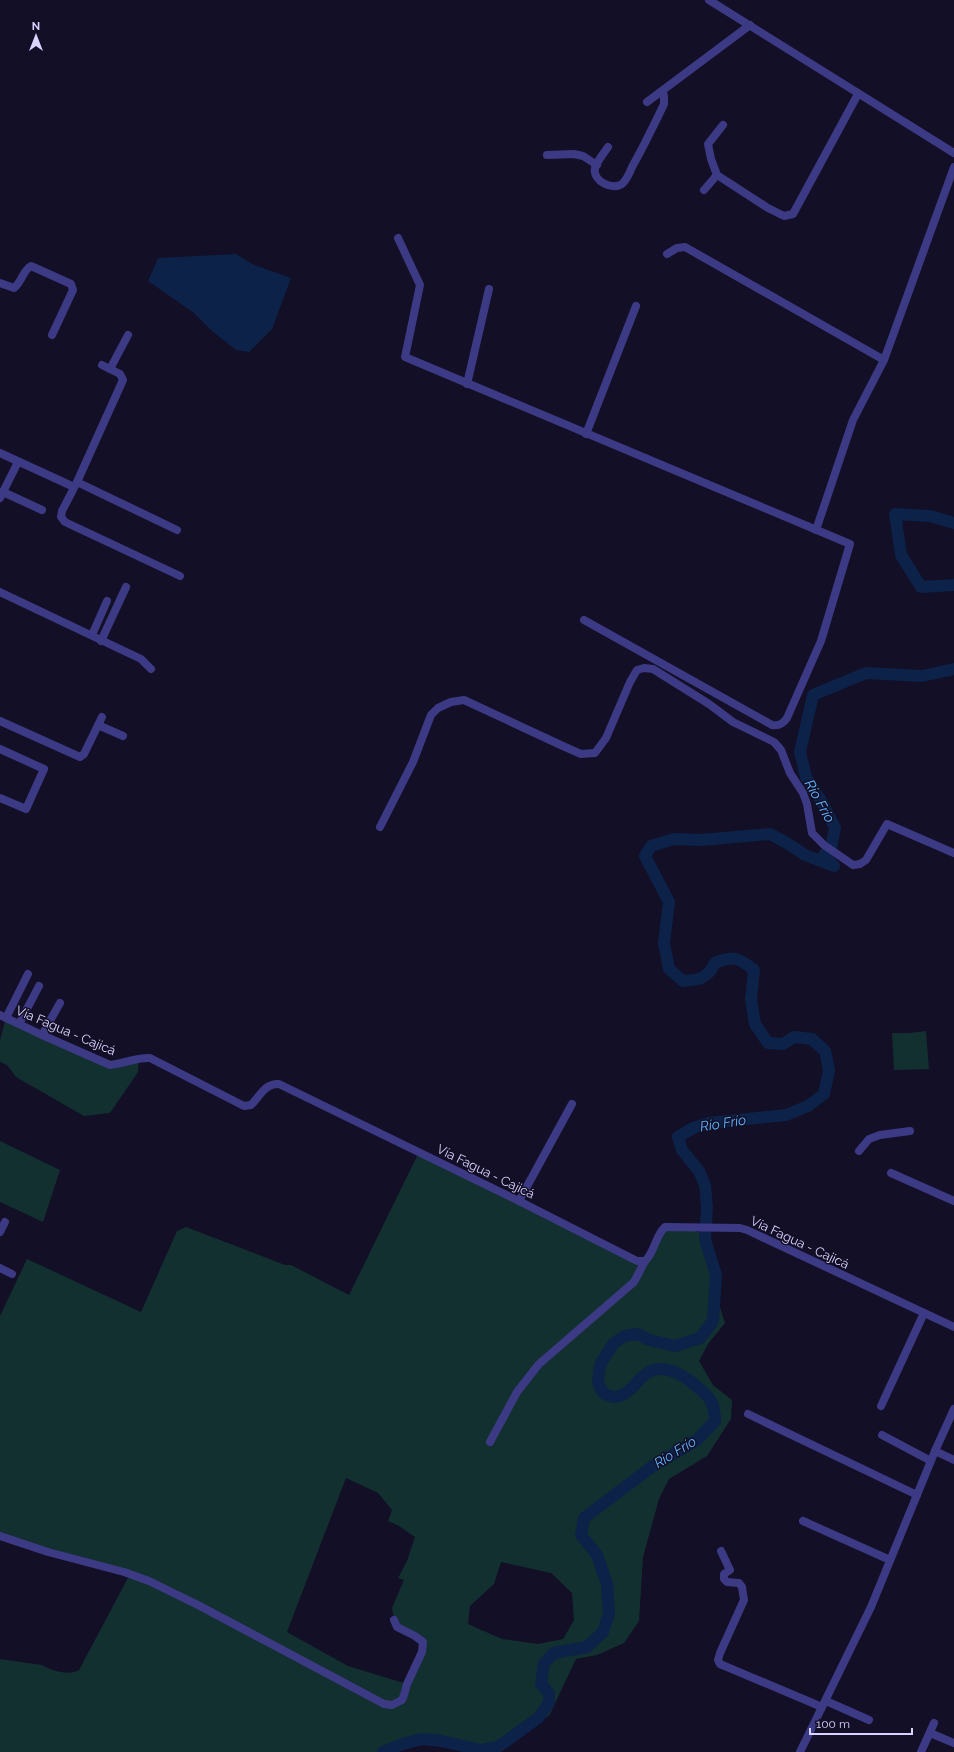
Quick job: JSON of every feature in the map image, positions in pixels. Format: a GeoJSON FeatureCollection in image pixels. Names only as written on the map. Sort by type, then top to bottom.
{"type":"FeatureCollection","features":[{"type":"Feature","properties":{"kind":"street"},"geometry":{"type":"LineString","coordinates":[[709,0],[954,153]]}},
{"type":"Feature","properties":{"kind":"street"},"geometry":{"type":"LineString","coordinates":[[647,102],[750,25]]}},
{"type":"Feature","properties":{"kind":"street"},"geometry":{"type":"LineString","coordinates":[[608,147],[597,165],[595,173],[597,178],[606,184],[614,186],[624,182],[664,104],[664,96],[662,91]]}},
{"type":"Feature","properties":{"kind":"street"},"geometry":{"type":"LineString","coordinates":[[723,125],[708,144],[711,159],[717,175],[768,208],[784,216],[793,214],[858,94]]}},
{"type":"Feature","properties":{"kind":"street"},"geometry":{"type":"LineString","coordinates":[[547,155],[574,154],[583,156],[597,165]]}},
{"type":"Feature","properties":{"kind":"street"},"geometry":{"type":"LineString","coordinates":[[816,530],[853,420],[884,360],[954,167]]}},
{"type":"Feature","properties":{"kind":"street"},"geometry":{"type":"LineString","coordinates":[[704,190],[717,175]]}},
{"type":"Feature","properties":{"kind":"street"},"geometry":{"type":"LineString","coordinates":[[398,238],[420,286],[404,357],[850,544],[821,641],[783,724],[777,726],[772,725],[584,620]]}},
{"type":"Feature","properties":{"kind":"street"},"geometry":{"type":"LineString","coordinates":[[668,254],[677,248],[685,247],[884,360]]}},
{"type":"Feature","properties":{"kind":"street"},"geometry":{"type":"LineString","coordinates":[[0,283],[14,288],[18,285],[28,268],[31,266],[71,284],[73,290],[52,335]]}},
{"type":"Feature","properties":{"kind":"street"},"geometry":{"type":"LineString","coordinates":[[467,384],[489,289]]}},
{"type":"Feature","properties":{"kind":"street"},"geometry":{"type":"LineString","coordinates":[[586,434],[636,306]]}},
{"type":"Feature","properties":{"kind":"street"},"geometry":{"type":"LineString","coordinates":[[110,369],[128,334]]}},
{"type":"Feature","properties":{"kind":"street"},"geometry":{"type":"LineString","coordinates":[[102,364],[120,374],[123,380],[76,485],[62,511],[61,517],[65,522],[180,576]]}},
{"type":"Feature","properties":{"kind":"street"},"geometry":{"type":"LineString","coordinates":[[0,453],[177,530]]}},
{"type":"Feature","properties":{"kind":"street"},"geometry":{"type":"LineString","coordinates":[[18,462],[1,495],[42,510]]}},
{"type":"Feature","properties":{"kind":"street"},"geometry":{"type":"LineString","coordinates":[[101,641],[126,587]]}},
{"type":"Feature","properties":{"kind":"street"},"geometry":{"type":"LineString","coordinates":[[0,592],[141,659],[151,669]]}},
{"type":"Feature","properties":{"kind":"street"},"geometry":{"type":"LineString","coordinates":[[92,635],[107,601]]}},
{"type":"Feature","properties":{"kind":"street"},"geometry":{"type":"LineString","coordinates":[[380,827],[413,762],[431,715],[438,708],[451,702],[464,700],[565,748],[581,754],[595,753],[606,738],[630,682],[637,670],[644,668],[652,669],[708,704],[733,722],[774,742],[781,750],[790,773],[803,793],[807,804],[812,833],[824,845],[853,864],[860,864],[866,860],[887,824],[954,853]]}},
{"type":"Feature","properties":{"kind":"street"},"geometry":{"type":"LineString","coordinates":[[0,721],[80,757],[84,754],[102,717]]}},
{"type":"Feature","properties":{"kind":"street"},"geometry":{"type":"LineString","coordinates":[[98,725],[123,736]]}},
{"type":"Feature","properties":{"kind":"street"},"geometry":{"type":"LineString","coordinates":[[0,798],[26,809],[44,769],[1,752]]}},
{"type":"Feature","properties":{"kind":"street"},"geometry":{"type":"LineString","coordinates":[[3,1016],[28,974]]}},
{"type":"Feature","properties":{"kind":"street"},"geometry":{"type":"LineString","coordinates":[[19,1024],[39,986]]}},
{"type":"Feature","properties":{"kind":"street"},"geometry":{"type":"LineString","coordinates":[[42,1035],[60,1004]]}},
{"type":"Feature","properties":{"kind":"street","name":"Vía Fagua - Cajicá"},"geometry":{"type":"LineString","coordinates":[[3,1016],[110,1065],[119,1064],[139,1057],[150,1058],[244,1106],[251,1105],[265,1089],[272,1084],[279,1084],[519,1201],[637,1261],[645,1261],[650,1257],[660,1231],[665,1227],[740,1228],[954,1327]]}},
{"type":"Feature","properties":{"kind":"street"},"geometry":{"type":"LineString","coordinates":[[519,1201],[572,1104]]}},
{"type":"Feature","properties":{"kind":"street"},"geometry":{"type":"LineString","coordinates":[[859,1151],[869,1139],[880,1135],[910,1131]]}},
{"type":"Feature","properties":{"kind":"street"},"geometry":{"type":"LineString","coordinates":[[891,1173],[954,1201]]}},
{"type":"Feature","properties":{"kind":"street"},"geometry":{"type":"LineString","coordinates":[[0,1232],[4,1222]]}},
{"type":"Feature","properties":{"kind":"street"},"geometry":{"type":"LineString","coordinates":[[490,1442],[517,1392],[539,1364],[634,1282],[645,1261]]}},
{"type":"Feature","properties":{"kind":"street"},"geometry":{"type":"LineString","coordinates":[[0,1268],[12,1274]]}},
{"type":"Feature","properties":{"kind":"street"},"geometry":{"type":"LineString","coordinates":[[881,1406],[924,1313]]}},
{"type":"Feature","properties":{"kind":"street"},"geometry":{"type":"LineString","coordinates":[[800,1752],[871,1607],[935,1451],[954,1409]]}},
{"type":"Feature","properties":{"kind":"street"},"geometry":{"type":"LineString","coordinates":[[748,1414],[917,1495]]}},
{"type":"Feature","properties":{"kind":"street"},"geometry":{"type":"LineString","coordinates":[[882,1435],[931,1461]]}},
{"type":"Feature","properties":{"kind":"street"},"geometry":{"type":"LineString","coordinates":[[935,1451],[954,1460]]}},
{"type":"Feature","properties":{"kind":"street"},"geometry":{"type":"LineString","coordinates":[[803,1521],[890,1560]]}},
{"type":"Feature","properties":{"kind":"street"},"geometry":{"type":"LineString","coordinates":[[0,1536],[48,1552],[124,1572],[149,1581],[198,1605],[384,1704],[392,1705],[402,1700],[407,1684],[422,1652],[423,1642],[397,1626],[394,1620]]}},
{"type":"Feature","properties":{"kind":"street"},"geometry":{"type":"LineString","coordinates":[[721,1551],[730,1570],[724,1574],[724,1579],[727,1582],[739,1583],[742,1587],[744,1600],[720,1653],[718,1660],[720,1664],[869,1720]]}},
{"type":"Feature","properties":{"kind":"street"},"geometry":{"type":"LineString","coordinates":[[921,1752],[934,1723]]}},
{"type":"Feature","properties":{"kind":"street"},"geometry":{"type":"LineString","coordinates":[[930,1733],[954,1743]]}},
{"type":"Feature","properties":{"kind":"green space"},"geometry":{"type":"Polygon","coordinates":[[[6,1018],[110,1065],[139,1057],[138,1072],[110,1113],[84,1116],[16,1077],[7,1065],[0,1062],[0,1040],[6,1018]]]}},
{"type":"Feature","properties":{"kind":"green space"},"geometry":{"type":"Polygon","coordinates":[[[926,1031],[929,1069],[894,1070],[892,1033],[926,1031]]]}},
{"type":"Feature","properties":{"kind":"green space"},"geometry":{"type":"Polygon","coordinates":[[[0,1141],[60,1170],[43,1222],[0,1202],[0,1141]]]}},
{"type":"Feature","properties":{"kind":"green space"},"geometry":{"type":"Polygon","coordinates":[[[419,1152],[645,1261],[660,1231],[696,1228],[696,1232],[706,1232],[707,1249],[716,1275],[714,1298],[719,1304],[725,1323],[708,1344],[699,1361],[713,1385],[732,1400],[731,1419],[707,1456],[669,1479],[659,1499],[643,1557],[639,1621],[624,1643],[597,1655],[576,1659],[549,1716],[516,1734],[498,1747],[481,1750],[441,1741],[422,1739],[402,1744],[383,1752],[0,1752],[0,1659],[42,1665],[66,1673],[79,1670],[130,1574],[0,1536],[0,1316],[27,1259],[141,1312],[177,1231],[186,1227],[285,1265],[291,1265],[349,1295],[419,1152]],[[346,1478],[287,1632],[348,1666],[407,1684],[423,1643],[394,1620],[392,1608],[404,1580],[398,1578],[407,1561],[415,1537],[399,1526],[388,1521],[392,1510],[378,1493],[346,1478]],[[501,1562],[494,1584],[470,1606],[468,1624],[502,1639],[538,1644],[563,1639],[574,1620],[572,1593],[551,1573],[501,1562]]]}},
{"type":"Feature","properties":{"kind":"water"},"geometry":{"type":"Polygon","coordinates":[[[236,254],[252,264],[291,278],[272,329],[249,352],[236,350],[212,331],[194,313],[148,281],[158,258],[236,254]]]}},
{"type":"Feature","properties":{"kind":"waterway","name":"Río Frío"},"geometry":{"type":"LineString","coordinates":[[954,523],[930,516],[895,514],[901,555],[921,587],[954,585]]}},
{"type":"Feature","properties":{"kind":"waterway","name":"Río Frío"},"geometry":{"type":"LineString","coordinates":[[383,1752],[403,1744],[422,1739],[441,1741],[481,1750],[498,1747],[538,1718],[549,1703],[549,1693],[541,1684],[544,1663],[554,1653],[587,1647],[603,1632],[609,1613],[607,1584],[597,1555],[581,1535],[584,1518],[653,1466],[697,1440],[715,1421],[714,1409],[707,1396],[700,1389],[675,1372],[660,1369],[653,1370],[639,1380],[631,1389],[622,1395],[614,1397],[603,1393],[598,1383],[601,1363],[613,1344],[624,1336],[638,1334],[649,1340],[675,1346],[700,1338],[713,1321],[716,1275],[705,1239],[707,1208],[705,1185],[699,1171],[682,1150],[678,1137],[693,1128],[709,1123],[786,1115],[808,1106],[824,1094],[829,1070],[825,1051],[812,1039],[794,1037],[783,1044],[768,1043],[755,1024],[751,999],[754,970],[740,960],[727,959],[715,963],[709,972],[702,978],[683,981],[669,969],[664,943],[669,902],[645,856],[651,846],[674,839],[701,840],[770,834],[805,855],[834,866],[824,855],[831,848],[835,828],[823,804],[806,777],[800,752],[813,695],[866,673],[922,676],[954,669]]}}]}
